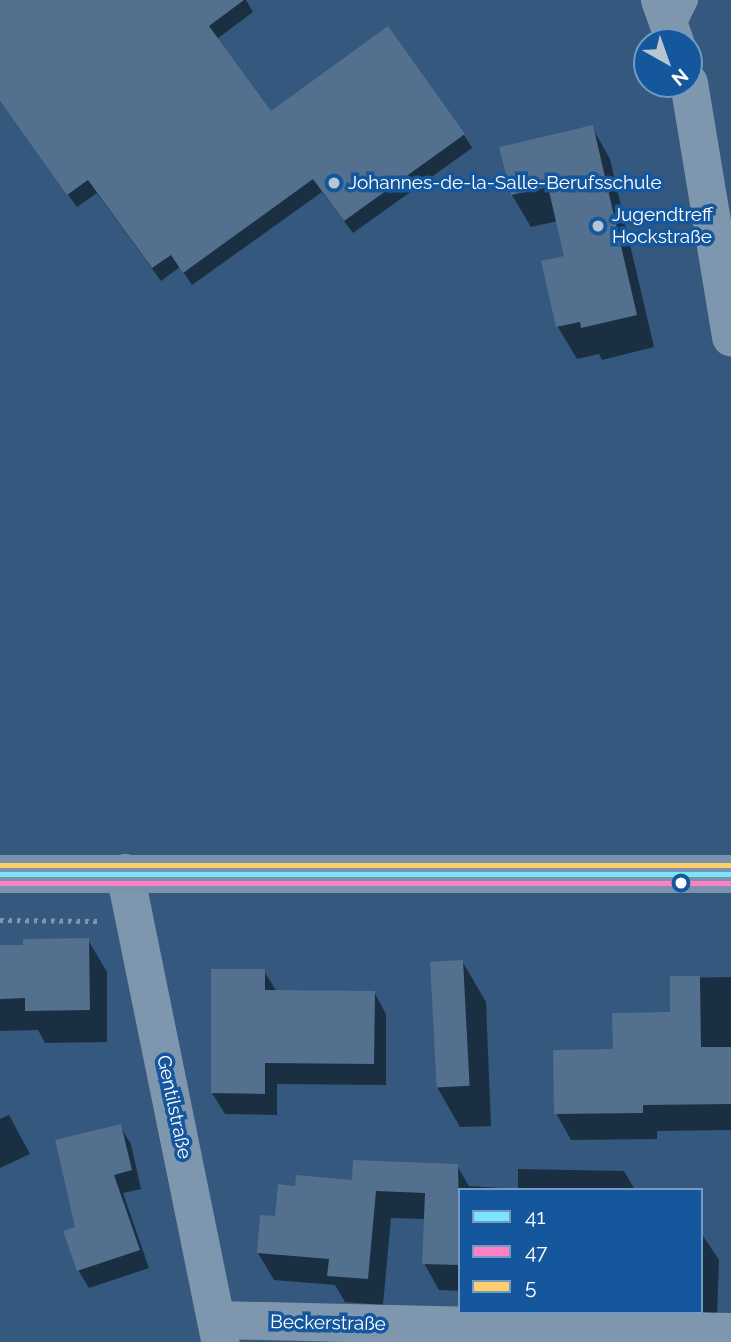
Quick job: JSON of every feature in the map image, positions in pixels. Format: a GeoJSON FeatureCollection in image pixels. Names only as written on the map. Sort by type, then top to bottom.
{"type":"FeatureCollection","features":[{"type":"Feature","properties":{"kind":"main road"},"geometry":{"type":"LineString","coordinates":[[0,874],[731,874]]}},
{"type":"Feature","properties":{"kind":"street"},"geometry":{"type":"LineString","coordinates":[[691,98],[731,338]]}},
{"type":"Feature","properties":{"kind":"street","name":"Gentilstraße"},"geometry":{"type":"LineString","coordinates":[[125,873],[219,1331]]}},
{"type":"Feature","properties":{"kind":"street","name":"Beckerstraße"},"geometry":{"type":"LineString","coordinates":[[219,1331],[629,1336],[731,1332]]}},
{"type":"Feature","properties":{"kind":"lane"},"geometry":{"type":"LineString","coordinates":[[669,25],[688,0]]}},
{"type":"Feature","properties":{"kind":"path"},"geometry":{"type":"LineString","coordinates":[[0,920],[135,922]]}},
{"type":"Feature","properties":{"kind":"building"},"geometry":{"type":"Polygon","coordinates":[[[0,0],[244,0],[209,26],[271,111],[388,26],[465,134],[344,221],[313,179],[183,273],[171,255],[152,268],[88,180],[67,195],[0,101],[0,0]]]}},
{"type":"Feature","properties":{"kind":"building"},"geometry":{"type":"Polygon","coordinates":[[[593,125],[637,315],[581,328],[580,322],[556,327],[541,261],[564,256],[548,187],[511,195],[499,147],[593,125]]]}},
{"type":"Feature","properties":{"kind":"building"},"geometry":{"type":"Polygon","coordinates":[[[89,938],[90,1010],[25,1011],[25,998],[0,999],[0,945],[23,945],[23,939],[89,938]]]}},
{"type":"Feature","properties":{"kind":"building"},"geometry":{"type":"Polygon","coordinates":[[[463,960],[470,1086],[437,1088],[430,962],[463,960]]]}},
{"type":"Feature","properties":{"kind":"building"},"geometry":{"type":"Polygon","coordinates":[[[211,969],[265,969],[265,990],[375,991],[374,1064],[265,1063],[265,1094],[211,1093],[211,969]]]}},
{"type":"Feature","properties":{"kind":"building"},"geometry":{"type":"Polygon","coordinates":[[[670,976],[700,976],[701,1047],[731,1047],[731,1104],[643,1105],[643,1113],[554,1114],[553,1050],[613,1049],[612,1013],[670,1012],[670,976]]]}},
{"type":"Feature","properties":{"kind":"building"},"geometry":{"type":"Polygon","coordinates":[[[121,1124],[132,1170],[114,1175],[140,1250],[77,1271],[63,1231],[75,1227],[55,1140],[121,1124]]]}},
{"type":"Feature","properties":{"kind":"building"},"geometry":{"type":"Polygon","coordinates":[[[353,1160],[458,1164],[458,1265],[422,1264],[425,1193],[376,1191],[368,1279],[327,1276],[329,1259],[257,1253],[260,1215],[275,1216],[278,1184],[295,1186],[296,1175],[352,1180],[353,1160]]]}},
{"type":"Feature","properties":{"kind":"transit line","name":"5"},"geometry":{"type":"LineString","coordinates":[[0,865],[731,865]]}},
{"type":"Feature","properties":{"kind":"transit line","name":"41"},"geometry":{"type":"LineString","coordinates":[[0,874],[731,874]]}},
{"type":"Feature","properties":{"kind":"transit line","name":"47"},"geometry":{"type":"LineString","coordinates":[[0,883],[731,883]]}},
{"type":"Feature","properties":{"kind":"place","name":"Johannes-de-la-Salle-Berufsschule"},"geometry":{"type":"Point","coordinates":[334,183]}},
{"type":"Feature","properties":{"kind":"place","name":"Jugendtreff Hockstraße"},"geometry":{"type":"Point","coordinates":[598,226]}}]}
